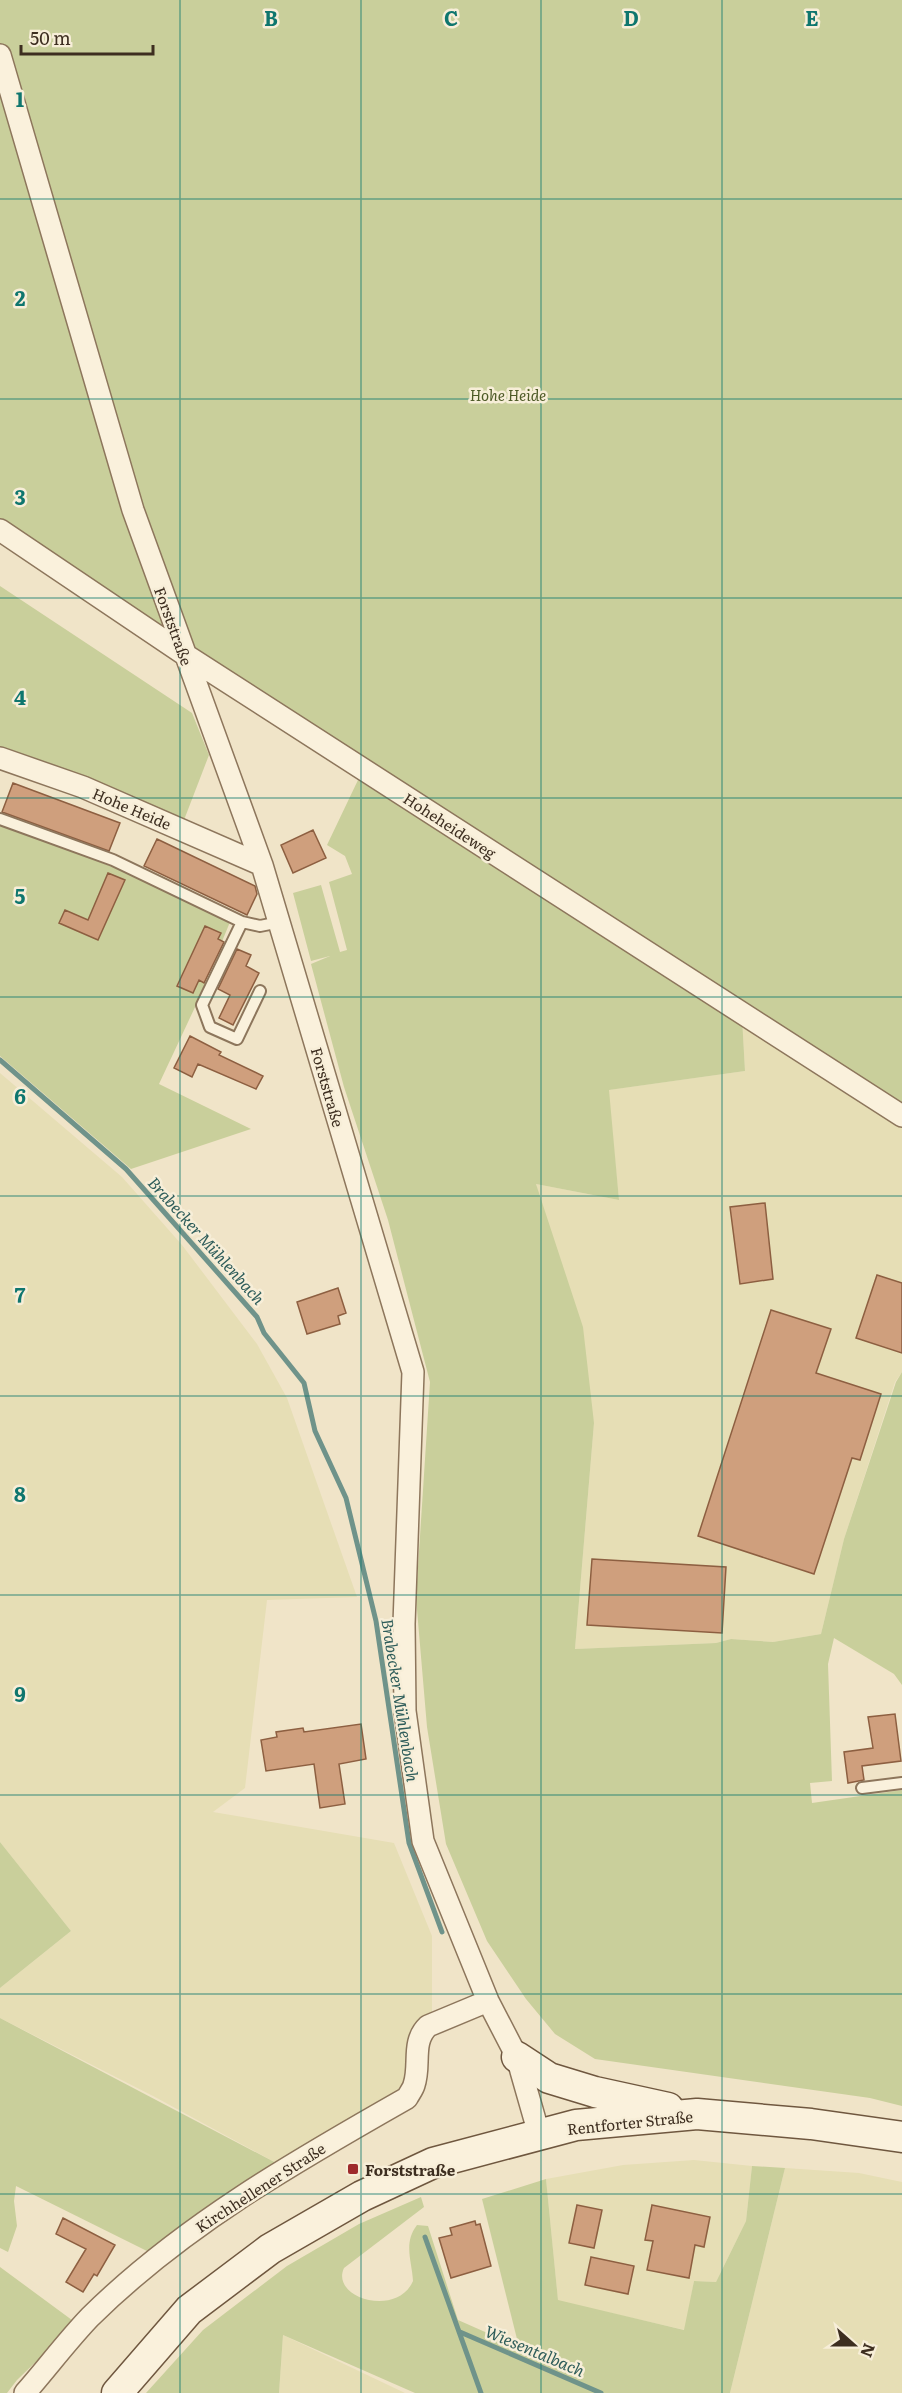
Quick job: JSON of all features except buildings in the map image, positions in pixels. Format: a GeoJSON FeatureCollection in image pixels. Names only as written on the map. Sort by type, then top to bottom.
{"type":"FeatureCollection","features":[{"type":"Feature","properties":{"kind":"main road"},"geometry":{"type":"LineString","coordinates":[[517,2057],[549,2078],[595,2092],[697,2114]]}},
{"type":"Feature","properties":{"kind":"main road","name":"Rentforter Straße"},"geometry":{"type":"LineString","coordinates":[[117,2393],[189,2310],[270,2249],[362,2196],[434,2163],[576,2125],[697,2114],[811,2124],[902,2137]]}},
{"type":"Feature","properties":{"kind":"street","name":"Forststraße"},"geometry":{"type":"LineString","coordinates":[[0,55],[133,510],[262,865],[412,1372],[404,1624],[405,1711],[423,1841],[488,2001],[517,2057],[539,2134]]}},
{"type":"Feature","properties":{"kind":"street","name":"Hoheheideweg"},"geometry":{"type":"LineString","coordinates":[[0,530],[184,654],[902,1116]]}},
{"type":"Feature","properties":{"kind":"street","name":"Hohe Heide"},"geometry":{"type":"LineString","coordinates":[[0,758],[84,787],[262,865]]}},
{"type":"Feature","properties":{"kind":"street","name":"Kirchhellener Straße"},"geometry":{"type":"LineString","coordinates":[[25,2393],[90,2318],[162,2254],[267,2180],[407,2098],[415,2085],[417,2048],[421,2032],[428,2026],[488,2001]]}},
{"type":"Feature","properties":{"kind":"lane"},"geometry":{"type":"LineString","coordinates":[[0,819],[112,860],[242,922],[260,926],[280,922]]}},
{"type":"Feature","properties":{"kind":"lane"},"geometry":{"type":"LineString","coordinates":[[242,922],[202,1005],[210,1027],[237,1039],[260,991]]}},
{"type":"Feature","properties":{"kind":"lane"},"geometry":{"type":"LineString","coordinates":[[862,1788],[902,1783]]}},
{"type":"Feature","properties":{"kind":"shaded area"},"geometry":{"type":"Polygon","coordinates":[[[742,1017],[902,1122],[902,1372],[895,1382],[844,1539],[821,1634],[773,1642],[731,1639],[716,1643],[575,1649],[594,1423],[536,1184],[619,1200],[608,1090],[745,1071],[742,1017]]]}},
{"type":"Feature","properties":{"kind":"shaded area"},"geometry":{"type":"Polygon","coordinates":[[[0,1073],[122,1177],[182,1245],[257,1344],[287,1398],[357,1597],[267,1600],[245,1788],[213,1812],[394,1843],[432,1936],[432,2016],[410,2081],[399,2096],[280,2165],[155,2097],[0,2018],[0,1988],[71,1931],[0,1842],[0,1073]]]}},
{"type":"Feature","properties":{"kind":"shaded area"},"geometry":{"type":"Polygon","coordinates":[[[694,2160],[752,2166],[746,2221],[716,2282],[694,2281],[685,2330],[558,2301],[546,2179],[623,2165],[694,2160]]]}},
{"type":"Feature","properties":{"kind":"shaded area"},"geometry":{"type":"Polygon","coordinates":[[[785,2168],[859,2173],[902,2182],[902,2393],[730,2393],[785,2168]]]}},
{"type":"Feature","properties":{"kind":"shaded area"},"geometry":{"type":"Polygon","coordinates":[[[283,2335],[405,2393],[279,2393],[283,2335]]]}},
{"type":"Feature","properties":{"kind":"green space","name":"Hohe Heide"},"geometry":{"type":"Polygon","coordinates":[[[0,0],[902,0],[902,1111],[0,531],[0,0]]]}},
{"type":"Feature","properties":{"kind":"green space"},"geometry":{"type":"Polygon","coordinates":[[[0,586],[192,713],[209,755],[184,820],[0,747],[0,586]]]}},
{"type":"Feature","properties":{"kind":"green space"},"geometry":{"type":"Polygon","coordinates":[[[358,780],[606,937],[742,1017],[745,1071],[609,1090],[619,1200],[536,1184],[583,1327],[594,1423],[575,1649],[716,1643],[731,1639],[773,1642],[821,1634],[844,1539],[896,1382],[902,1372],[902,1685],[894,1674],[834,1638],[828,1664],[832,1781],[810,1783],[812,1803],[902,1790],[902,2106],[870,2098],[595,2059],[555,2034],[526,1999],[487,1941],[446,1844],[427,1727],[416,1598],[430,1382],[388,1220],[344,1087],[311,964],[330,956],[311,961],[293,893],[321,885],[340,952],[347,950],[329,882],[352,874],[345,856],[327,845],[358,780]]]}},
{"type":"Feature","properties":{"kind":"green space"},"geometry":{"type":"Polygon","coordinates":[[[0,824],[126,872],[230,922],[196,1005],[159,1084],[251,1129],[131,1169],[0,1056],[0,824]]]}},
{"type":"Feature","properties":{"kind":"green space"},"geometry":{"type":"Polygon","coordinates":[[[0,1842],[71,1931],[0,1988],[0,1842]]]}},
{"type":"Feature","properties":{"kind":"green space"},"geometry":{"type":"Polygon","coordinates":[[[0,2018],[280,2165],[151,2253],[16,2186],[14,2201],[17,2226],[8,2252],[0,2248],[0,2018]]]}},
{"type":"Feature","properties":{"kind":"green space"},"geometry":{"type":"Polygon","coordinates":[[[752,2166],[785,2168],[730,2393],[415,2393],[283,2335],[279,2393],[146,2393],[203,2330],[287,2266],[359,2224],[421,2197],[424,2207],[344,2268],[342,2279],[347,2288],[355,2295],[367,2300],[380,2301],[394,2299],[405,2292],[413,2281],[409,2252],[410,2239],[417,2225],[428,2226],[458,2320],[519,2347],[482,2199],[546,2179],[558,2300],[684,2330],[694,2281],[716,2282],[746,2221],[752,2166]]]}},
{"type":"Feature","properties":{"kind":"green space"},"geometry":{"type":"Polygon","coordinates":[[[0,2267],[76,2323],[17,2380],[7,2393],[0,2393],[0,2267]]]}},
{"type":"Feature","properties":{"kind":"waterway","name":"Brabecker Mühlenbach"},"geometry":{"type":"LineString","coordinates":[[0,1060],[126,1169],[257,1317],[264,1333],[304,1383],[315,1431],[346,1498],[376,1621],[409,1843],[442,1932]]}},
{"type":"Feature","properties":{"kind":"waterway","name":"Brabecker Mühlenbach"},"geometry":{"type":"LineString","coordinates":[[425,2237],[481,2393]]}},
{"type":"Feature","properties":{"kind":"waterway","name":"Wiesentalbach"},"geometry":{"type":"LineString","coordinates":[[460,2332],[601,2393]]}},
{"type":"Feature","properties":{"kind":"place","name":"Forststraße"},"geometry":{"type":"Point","coordinates":[353,2169]}}]}
